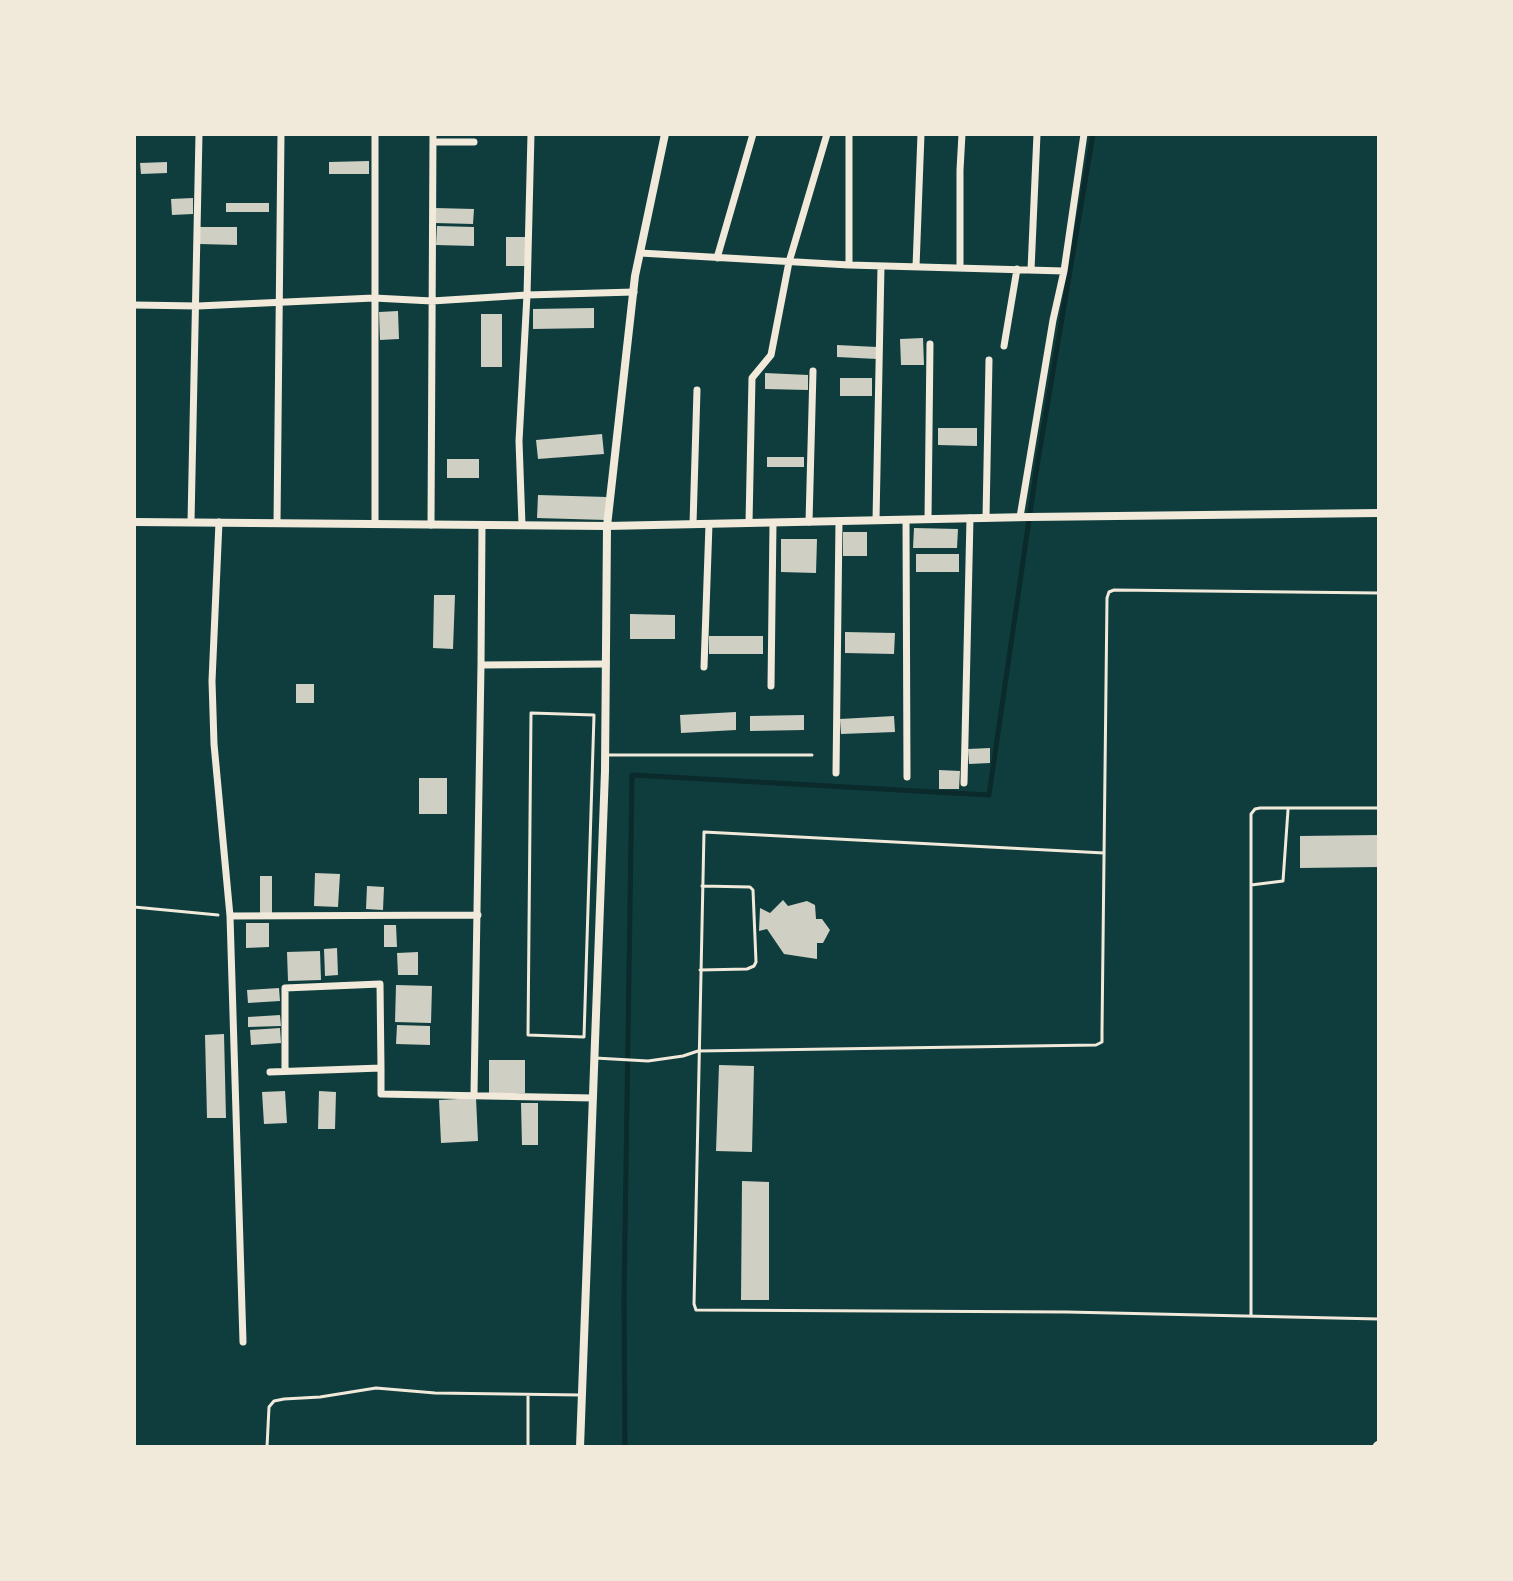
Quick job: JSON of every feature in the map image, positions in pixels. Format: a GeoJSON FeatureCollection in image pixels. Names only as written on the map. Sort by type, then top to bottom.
{"type":"FeatureCollection","features":[{"type":"Feature","properties":{"kind":"street"},"geometry":{"type":"LineString","coordinates":[[191,522],[198,306],[199,134]]}},
{"type":"Feature","properties":{"kind":"street"},"geometry":{"type":"LineString","coordinates":[[277,523],[281,134]]}},
{"type":"Feature","properties":{"kind":"street"},"geometry":{"type":"LineString","coordinates":[[375,134],[375,524]]}},
{"type":"Feature","properties":{"kind":"street"},"geometry":{"type":"LineString","coordinates":[[522,525],[519,441],[531,134]]}},
{"type":"Feature","properties":{"kind":"street"},"geometry":{"type":"LineString","coordinates":[[580,1447],[605,755],[607,526],[634,292],[665,134]]}},
{"type":"Feature","properties":{"kind":"street"},"geometry":{"type":"LineString","coordinates":[[717,258],[753,134]]}},
{"type":"Feature","properties":{"kind":"street"},"geometry":{"type":"LineString","coordinates":[[749,523],[752,378],[771,355],[789,262],[827,134]]}},
{"type":"Feature","properties":{"kind":"street"},"geometry":{"type":"LineString","coordinates":[[849,134],[849,265]]}},
{"type":"Feature","properties":{"kind":"street"},"geometry":{"type":"LineString","coordinates":[[916,267],[921,134]]}},
{"type":"Feature","properties":{"kind":"street"},"geometry":{"type":"LineString","coordinates":[[960,268],[962,134]]}},
{"type":"Feature","properties":{"kind":"street"},"geometry":{"type":"LineString","coordinates":[[1031,270],[1037,134]]}},
{"type":"Feature","properties":{"kind":"street"},"geometry":{"type":"LineString","coordinates":[[1025,517],[1084,134]]}},
{"type":"Feature","properties":{"kind":"street"},"geometry":{"type":"LineString","coordinates":[[431,525],[433,138],[474,142]]}},
{"type":"Feature","properties":{"kind":"street"},"geometry":{"type":"LineString","coordinates":[[640,253],[849,265],[1064,271]]}},
{"type":"Feature","properties":{"kind":"street"},"geometry":{"type":"LineString","coordinates":[[876,520],[881,266]]}},
{"type":"Feature","properties":{"kind":"street"},"geometry":{"type":"LineString","coordinates":[[1004,346],[1017,269]]}},
{"type":"Feature","properties":{"kind":"street"},"geometry":{"type":"LineString","coordinates":[[134,305],[198,306],[374,298],[432,301],[634,292]]}},
{"type":"Feature","properties":{"kind":"street"},"geometry":{"type":"LineString","coordinates":[[928,519],[930,344]]}},
{"type":"Feature","properties":{"kind":"street"},"geometry":{"type":"LineString","coordinates":[[986,518],[989,360]]}},
{"type":"Feature","properties":{"kind":"street"},"geometry":{"type":"LineString","coordinates":[[809,522],[813,371]]}},
{"type":"Feature","properties":{"kind":"street"},"geometry":{"type":"LineString","coordinates":[[693,524],[697,390]]}},
{"type":"Feature","properties":{"kind":"street"},"geometry":{"type":"LineString","coordinates":[[134,522],[607,526],[1379,513]]}},
{"type":"Feature","properties":{"kind":"street"},"geometry":{"type":"LineString","coordinates":[[964,783],[970,518]]}},
{"type":"Feature","properties":{"kind":"street"},"geometry":{"type":"LineString","coordinates":[[906,520],[907,777]]}},
{"type":"Feature","properties":{"kind":"street"},"geometry":{"type":"LineString","coordinates":[[836,773],[839,521]]}},
{"type":"Feature","properties":{"kind":"street"},"geometry":{"type":"LineString","coordinates":[[219,522],[212,642],[214,744],[230,916],[243,1342]]}},
{"type":"Feature","properties":{"kind":"street"},"geometry":{"type":"LineString","coordinates":[[771,686],[773,523]]}},
{"type":"Feature","properties":{"kind":"street"},"geometry":{"type":"LineString","coordinates":[[704,667],[709,524]]}},
{"type":"Feature","properties":{"kind":"street"},"geometry":{"type":"LineString","coordinates":[[474,1094],[482,525]]}},
{"type":"Feature","properties":{"kind":"street"},"geometry":{"type":"LineString","coordinates":[[481,665],[606,664]]}},
{"type":"Feature","properties":{"kind":"street"},"geometry":{"type":"LineString","coordinates":[[230,916],[478,915]]}},
{"type":"Feature","properties":{"kind":"street"},"geometry":{"type":"LineString","coordinates":[[285,1070],[285,988],[380,984],[381,1094],[593,1098]]}},
{"type":"Feature","properties":{"kind":"street"},"geometry":{"type":"LineString","coordinates":[[270,1072],[381,1068]]}},
{"type":"Feature","properties":{"kind":"lane"},"geometry":{"type":"LineString","coordinates":[[595,1058],[648,1061],[698,1051],[1096,1045],[1102,1042],[1109,592],[1379,593]]}},
{"type":"Feature","properties":{"kind":"lane"},"geometry":{"type":"LineString","coordinates":[[605,755],[812,755]]}},
{"type":"Feature","properties":{"kind":"lane"},"geometry":{"type":"LineString","coordinates":[[1251,885],[1283,881],[1288,808]]}},
{"type":"Feature","properties":{"kind":"lane"},"geometry":{"type":"LineString","coordinates":[[1251,1315],[1251,814],[1255,809],[1379,808]]}},
{"type":"Feature","properties":{"kind":"lane"},"geometry":{"type":"LineString","coordinates":[[1104,853],[704,832],[696,1310],[1379,1319]]}},
{"type":"Feature","properties":{"kind":"lane"},"geometry":{"type":"LineString","coordinates":[[700,970],[747,969],[756,962],[753,890],[750,887],[701,886]]}},
{"type":"Feature","properties":{"kind":"lane"},"geometry":{"type":"LineString","coordinates":[[267,1447],[267,1415],[274,1401],[376,1388],[435,1393],[582,1395]]}},
{"type":"Feature","properties":{"kind":"lane"},"geometry":{"type":"LineString","coordinates":[[528,1394],[528,1447]]}},
{"type":"Feature","properties":{"kind":"path"},"geometry":{"type":"LineString","coordinates":[[531,713],[594,715],[584,1037],[528,1035],[531,713]]}},
{"type":"Feature","properties":{"kind":"path"},"geometry":{"type":"LineString","coordinates":[[134,907],[230,916]]}},
{"type":"Feature","properties":{"kind":"building"},"geometry":{"type":"Polygon","coordinates":[[[369,161],[369,174],[329,174],[329,162],[369,161]]]}},
{"type":"Feature","properties":{"kind":"building"},"geometry":{"type":"Polygon","coordinates":[[[167,162],[167,173],[141,174],[140,163],[167,162]]]}},
{"type":"Feature","properties":{"kind":"building"},"geometry":{"type":"Polygon","coordinates":[[[193,198],[193,214],[172,215],[171,199],[193,198]]]}},
{"type":"Feature","properties":{"kind":"building"},"geometry":{"type":"Polygon","coordinates":[[[226,203],[269,203],[269,212],[226,212],[226,203]]]}},
{"type":"Feature","properties":{"kind":"building"},"geometry":{"type":"Polygon","coordinates":[[[435,208],[474,209],[473,224],[435,223],[435,208]]]}},
{"type":"Feature","properties":{"kind":"building"},"geometry":{"type":"Polygon","coordinates":[[[437,226],[474,227],[474,246],[436,245],[437,226]]]}},
{"type":"Feature","properties":{"kind":"building"},"geometry":{"type":"Polygon","coordinates":[[[200,227],[237,227],[237,245],[200,244],[200,227]]]}},
{"type":"Feature","properties":{"kind":"building"},"geometry":{"type":"Polygon","coordinates":[[[506,237],[526,237],[526,266],[506,266],[506,237]]]}},
{"type":"Feature","properties":{"kind":"building"},"geometry":{"type":"Polygon","coordinates":[[[594,308],[594,328],[533,329],[533,309],[594,308]]]}},
{"type":"Feature","properties":{"kind":"building"},"geometry":{"type":"Polygon","coordinates":[[[398,311],[399,339],[380,340],[379,312],[398,311]]]}},
{"type":"Feature","properties":{"kind":"building"},"geometry":{"type":"Polygon","coordinates":[[[481,314],[502,314],[502,367],[481,367],[481,314]]]}},
{"type":"Feature","properties":{"kind":"building"},"geometry":{"type":"Polygon","coordinates":[[[923,338],[924,365],[901,365],[900,339],[923,338]]]}},
{"type":"Feature","properties":{"kind":"building"},"geometry":{"type":"Polygon","coordinates":[[[837,345],[877,347],[877,359],[837,357],[837,345]]]}},
{"type":"Feature","properties":{"kind":"building"},"geometry":{"type":"Polygon","coordinates":[[[765,373],[808,375],[808,390],[765,389],[765,373]]]}},
{"type":"Feature","properties":{"kind":"building"},"geometry":{"type":"Polygon","coordinates":[[[840,378],[872,378],[872,396],[840,396],[840,378]]]}},
{"type":"Feature","properties":{"kind":"building"},"geometry":{"type":"Polygon","coordinates":[[[938,428],[977,428],[977,446],[938,445],[938,428]]]}},
{"type":"Feature","properties":{"kind":"building"},"geometry":{"type":"Polygon","coordinates":[[[602,434],[604,454],[538,459],[536,440],[602,434]]]}},
{"type":"Feature","properties":{"kind":"building"},"geometry":{"type":"Polygon","coordinates":[[[767,457],[804,457],[804,467],[767,467],[767,457]]]}},
{"type":"Feature","properties":{"kind":"building"},"geometry":{"type":"Polygon","coordinates":[[[447,459],[479,459],[479,478],[447,478],[447,459]]]}},
{"type":"Feature","properties":{"kind":"building"},"geometry":{"type":"Polygon","coordinates":[[[538,495],[607,497],[606,520],[537,518],[538,495]]]}},
{"type":"Feature","properties":{"kind":"building"},"geometry":{"type":"Polygon","coordinates":[[[914,528],[958,529],[957,548],[913,548],[914,528]]]}},
{"type":"Feature","properties":{"kind":"building"},"geometry":{"type":"Polygon","coordinates":[[[843,532],[867,532],[867,556],[843,556],[843,532]]]}},
{"type":"Feature","properties":{"kind":"building"},"geometry":{"type":"Polygon","coordinates":[[[781,539],[817,539],[816,573],[781,572],[781,539]]]}},
{"type":"Feature","properties":{"kind":"building"},"geometry":{"type":"Polygon","coordinates":[[[916,554],[959,554],[959,572],[916,572],[916,554]]]}},
{"type":"Feature","properties":{"kind":"building"},"geometry":{"type":"Polygon","coordinates":[[[434,595],[455,595],[453,649],[433,648],[434,595]]]}},
{"type":"Feature","properties":{"kind":"building"},"geometry":{"type":"Polygon","coordinates":[[[630,614],[675,615],[675,639],[630,639],[630,614]]]}},
{"type":"Feature","properties":{"kind":"building"},"geometry":{"type":"Polygon","coordinates":[[[845,632],[895,633],[894,654],[845,653],[845,632]]]}},
{"type":"Feature","properties":{"kind":"building"},"geometry":{"type":"Polygon","coordinates":[[[709,636],[763,636],[763,654],[709,654],[709,636]]]}},
{"type":"Feature","properties":{"kind":"building"},"geometry":{"type":"Polygon","coordinates":[[[296,684],[314,684],[314,703],[296,703],[296,684]]]}},
{"type":"Feature","properties":{"kind":"building"},"geometry":{"type":"Polygon","coordinates":[[[736,712],[736,730],[681,733],[680,715],[736,712]]]}},
{"type":"Feature","properties":{"kind":"building"},"geometry":{"type":"Polygon","coordinates":[[[804,715],[804,730],[750,731],[750,716],[804,715]]]}},
{"type":"Feature","properties":{"kind":"building"},"geometry":{"type":"Polygon","coordinates":[[[894,716],[895,732],[841,734],[840,719],[894,716]]]}},
{"type":"Feature","properties":{"kind":"building"},"geometry":{"type":"Polygon","coordinates":[[[990,748],[990,763],[969,764],[968,749],[990,748]]]}},
{"type":"Feature","properties":{"kind":"building"},"geometry":{"type":"Polygon","coordinates":[[[939,770],[960,771],[959,789],[939,789],[939,770]]]}},
{"type":"Feature","properties":{"kind":"building"},"geometry":{"type":"Polygon","coordinates":[[[419,778],[447,778],[447,814],[419,814],[419,778]]]}},
{"type":"Feature","properties":{"kind":"building"},"geometry":{"type":"Polygon","coordinates":[[[1379,835],[1379,867],[1300,868],[1300,836],[1379,835]]]}},
{"type":"Feature","properties":{"kind":"building"},"geometry":{"type":"Polygon","coordinates":[[[315,873],[340,874],[338,907],[314,906],[315,873]]]}},
{"type":"Feature","properties":{"kind":"building"},"geometry":{"type":"Polygon","coordinates":[[[260,876],[272,876],[272,914],[260,914],[260,876]]]}},
{"type":"Feature","properties":{"kind":"building"},"geometry":{"type":"Polygon","coordinates":[[[367,886],[384,887],[383,910],[366,909],[367,886]]]}},
{"type":"Feature","properties":{"kind":"building"},"geometry":{"type":"Polygon","coordinates":[[[783,900],[788,906],[807,901],[815,905],[816,919],[822,919],[830,930],[823,943],[817,943],[817,959],[784,954],[767,929],[759,931],[760,908],[770,913],[783,900]]]}},
{"type":"Feature","properties":{"kind":"building"},"geometry":{"type":"Polygon","coordinates":[[[246,923],[269,923],[269,947],[246,948],[246,923]]]}},
{"type":"Feature","properties":{"kind":"building"},"geometry":{"type":"Polygon","coordinates":[[[384,925],[396,925],[397,947],[384,947],[384,925]]]}},
{"type":"Feature","properties":{"kind":"building"},"geometry":{"type":"Polygon","coordinates":[[[337,948],[338,975],[325,976],[324,949],[337,948]]]}},
{"type":"Feature","properties":{"kind":"building"},"geometry":{"type":"Polygon","coordinates":[[[320,951],[321,980],[288,981],[287,952],[320,951]]]}},
{"type":"Feature","properties":{"kind":"building"},"geometry":{"type":"Polygon","coordinates":[[[418,952],[418,975],[398,975],[397,953],[418,952]]]}},
{"type":"Feature","properties":{"kind":"building"},"geometry":{"type":"Polygon","coordinates":[[[396,985],[432,986],[431,1023],[395,1022],[396,985]]]}},
{"type":"Feature","properties":{"kind":"building"},"geometry":{"type":"Polygon","coordinates":[[[279,988],[280,1001],[248,1003],[247,990],[279,988]]]}},
{"type":"Feature","properties":{"kind":"building"},"geometry":{"type":"Polygon","coordinates":[[[280,1015],[281,1026],[248,1027],[248,1017],[280,1015]]]}},
{"type":"Feature","properties":{"kind":"building"},"geometry":{"type":"Polygon","coordinates":[[[397,1025],[430,1026],[430,1045],[396,1044],[397,1025]]]}},
{"type":"Feature","properties":{"kind":"building"},"geometry":{"type":"Polygon","coordinates":[[[280,1028],[281,1043],[251,1045],[250,1030],[280,1028]]]}},
{"type":"Feature","properties":{"kind":"building"},"geometry":{"type":"Polygon","coordinates":[[[224,1034],[226,1118],[207,1118],[205,1035],[224,1034]]]}},
{"type":"Feature","properties":{"kind":"building"},"geometry":{"type":"Polygon","coordinates":[[[489,1060],[525,1060],[525,1093],[489,1093],[489,1060]]]}},
{"type":"Feature","properties":{"kind":"building"},"geometry":{"type":"Polygon","coordinates":[[[719,1065],[754,1066],[752,1152],[716,1151],[719,1065]]]}},
{"type":"Feature","properties":{"kind":"building"},"geometry":{"type":"Polygon","coordinates":[[[285,1091],[287,1123],[264,1124],[262,1092],[285,1091]]]}},
{"type":"Feature","properties":{"kind":"building"},"geometry":{"type":"Polygon","coordinates":[[[319,1091],[336,1092],[335,1129],[318,1129],[319,1091]]]}},
{"type":"Feature","properties":{"kind":"building"},"geometry":{"type":"Polygon","coordinates":[[[476,1098],[478,1141],[441,1143],[439,1100],[476,1098]]]}},
{"type":"Feature","properties":{"kind":"building"},"geometry":{"type":"Polygon","coordinates":[[[521,1103],[538,1103],[538,1145],[522,1145],[521,1103]]]}},
{"type":"Feature","properties":{"kind":"building"},"geometry":{"type":"Polygon","coordinates":[[[742,1181],[769,1182],[769,1300],[741,1300],[742,1181]]]}},
{"type":"Feature","properties":{"kind":"waterway"},"geometry":{"type":"LineString","coordinates":[[625,1447],[624,1299],[632,775],[989,795],[1036,472],[1093,134]]}}]}
